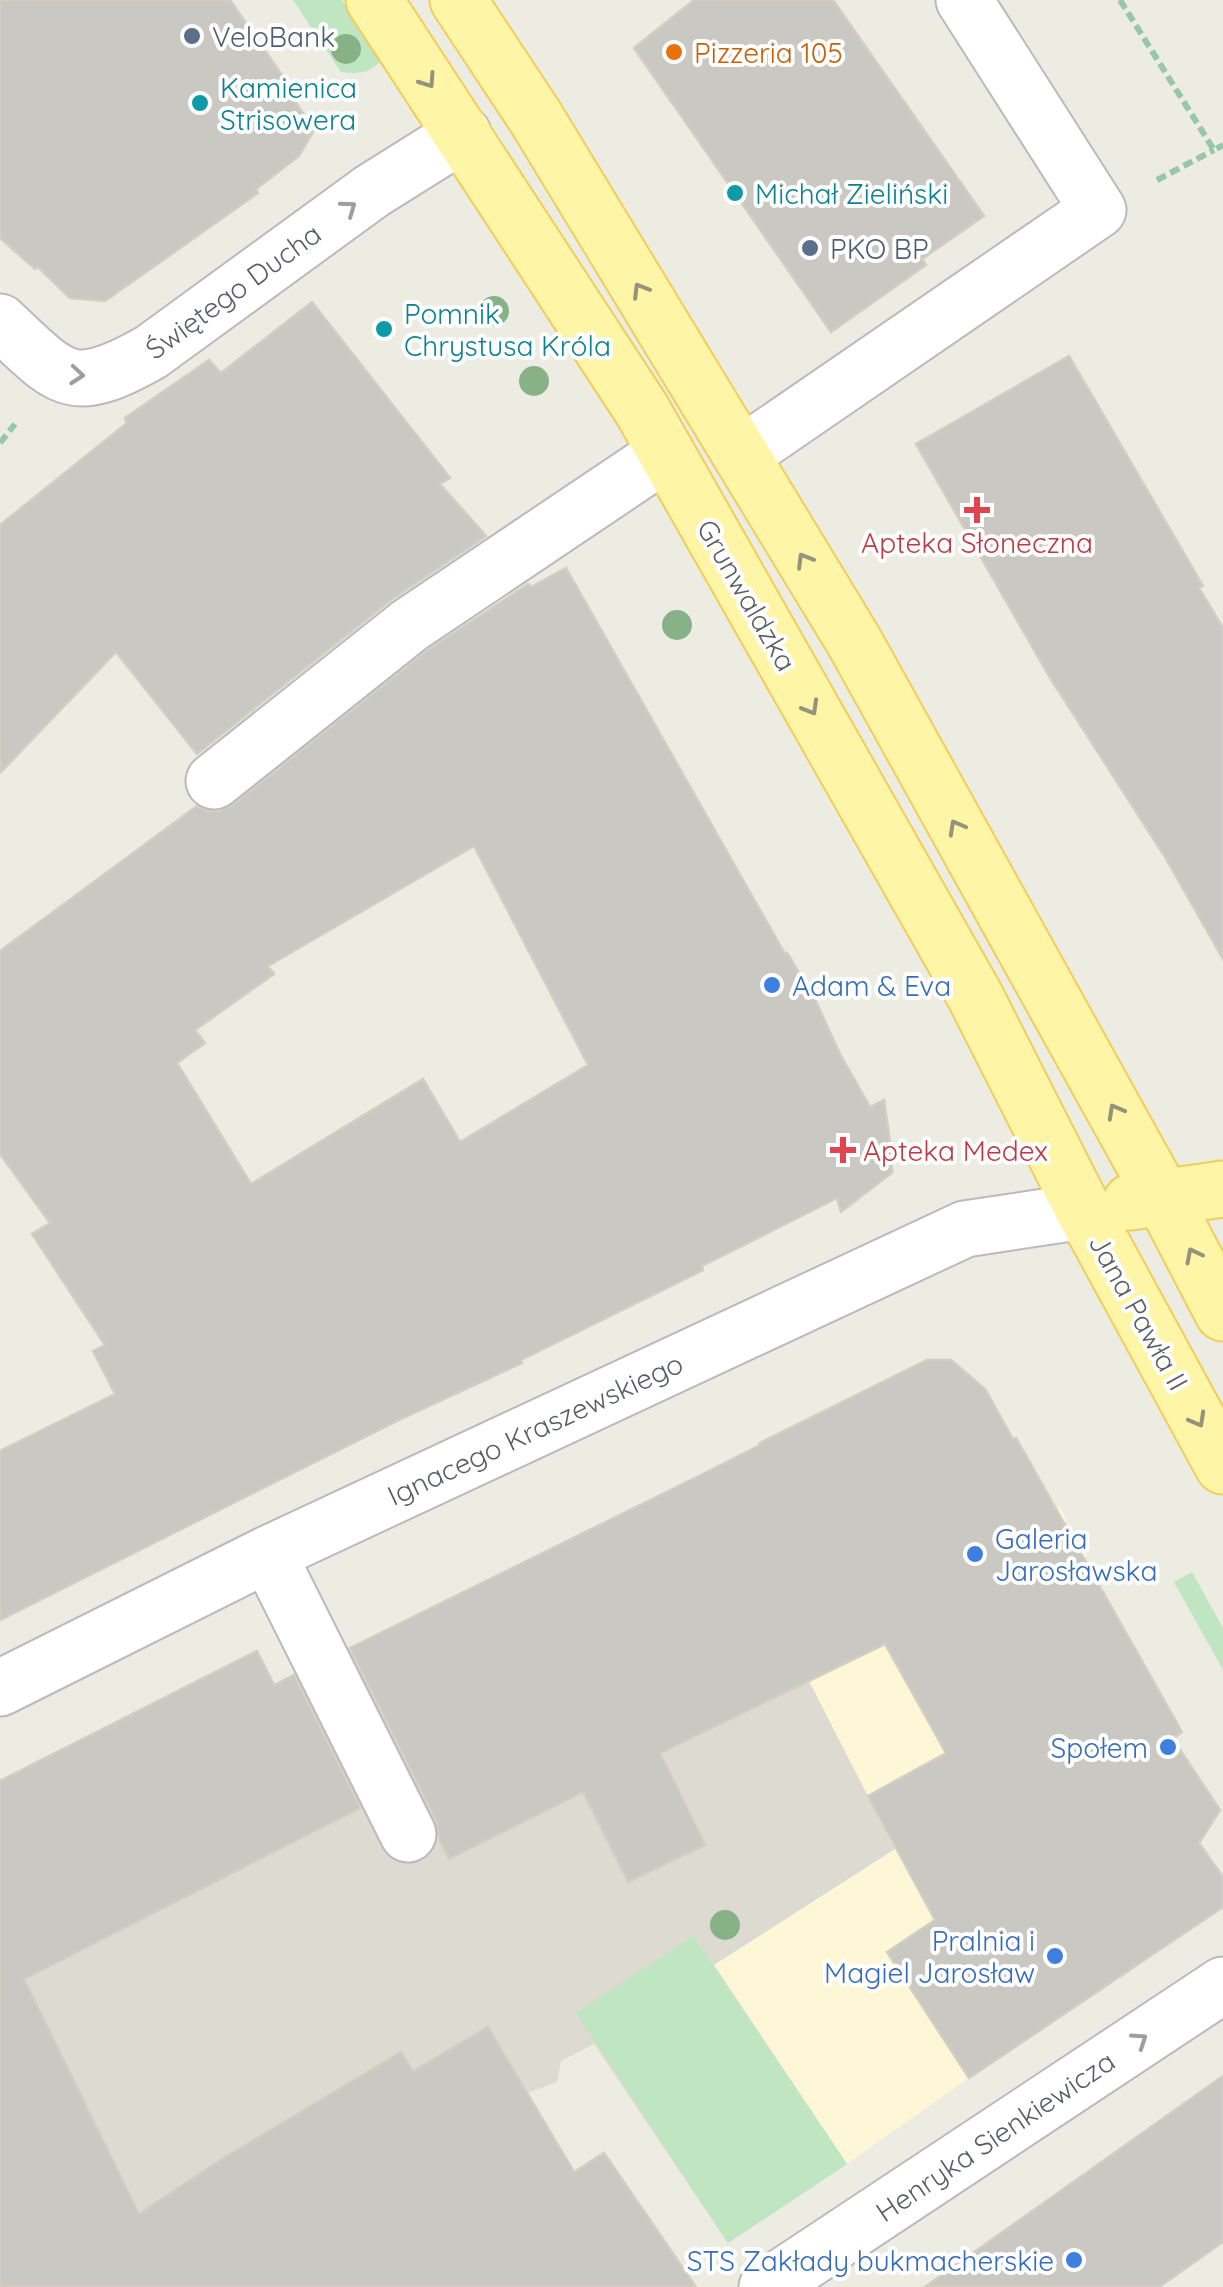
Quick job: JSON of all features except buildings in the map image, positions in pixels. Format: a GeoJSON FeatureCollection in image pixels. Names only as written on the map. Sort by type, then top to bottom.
{"type":"FeatureCollection","features":[{"type":"Feature","properties":{"kind":"main road","name":"Grunwaldzka"},"geometry":{"type":"LineString","coordinates":[[374,0],[642,410],[976,996],[1084,1211]]}},
{"type":"Feature","properties":{"kind":"main road"},"geometry":{"type":"LineString","coordinates":[[458,0],[536,118],[855,643],[1223,1313]]}},
{"type":"Feature","properties":{"kind":"main road"},"geometry":{"type":"LineString","coordinates":[[1084,1211],[1223,1189]]}},
{"type":"Feature","properties":{"kind":"main road","name":"Jana Pawła II"},"geometry":{"type":"LineString","coordinates":[[1084,1211],[1223,1466]]}},
{"type":"Feature","properties":{"kind":"street"},"geometry":{"type":"LineString","coordinates":[[741,455],[1098,210],[964,0]]}},
{"type":"Feature","properties":{"kind":"street","name":"Świętego Ducha"},"geometry":{"type":"LineString","coordinates":[[0,322],[51,369],[69,378],[118,371],[151,352],[372,191],[463,134]]}},
{"type":"Feature","properties":{"kind":"street"},"geometry":{"type":"LineString","coordinates":[[214,781],[410,625],[666,452]]}},
{"type":"Feature","properties":{"kind":"street","name":"Ignacego Kraszewskiego"},"geometry":{"type":"LineString","coordinates":[[0,1688],[268,1554],[965,1229],[1084,1211]]}},
{"type":"Feature","properties":{"kind":"street"},"geometry":{"type":"LineString","coordinates":[[268,1554],[408,1834]]}},
{"type":"Feature","properties":{"kind":"street","name":"Henryka Sienkiewicza"},"geometry":{"type":"LineString","coordinates":[[767,2287],[1223,1985]]}},
{"type":"Feature","properties":{"kind":"path"},"geometry":{"type":"LineString","coordinates":[[1120,0],[1214,150],[1223,145]]}},
{"type":"Feature","properties":{"kind":"shaded area"},"geometry":{"type":"Polygon","coordinates":[[[984,1387],[1056,1508],[1060,1507],[1067,1521],[1064,1523],[1087,1556],[1083,1558],[1168,1731],[1181,1725],[1184,1731],[1173,1739],[1220,1810],[1199,1843],[1223,1877],[1223,1907],[847,2164],[714,1965],[894,1848],[807,1682],[760,1443],[865,1390],[984,1387]]]}},
{"type":"Feature","properties":{"kind":"shaded area"},"geometry":{"type":"Polygon","coordinates":[[[703,1474],[895,1849],[714,1965],[847,2164],[728,2243],[594,2044],[561,2061],[557,2082],[0,2287],[0,1781],[257,1651],[282,1697],[351,1659],[347,1649],[703,1474]]]}},
{"type":"Feature","properties":{"kind":"green space"},"geometry":{"type":"Polygon","coordinates":[[[293,0],[342,0],[381,60],[364,72],[341,72],[293,0]]]}},
{"type":"Feature","properties":{"kind":"green space"},"geometry":{"type":"Polygon","coordinates":[[[1192,1572],[1223,1628],[1223,1670],[1174,1582],[1192,1572]]]}},
{"type":"Feature","properties":{"kind":"green space"},"geometry":{"type":"Polygon","coordinates":[[[693,1936],[847,2164],[728,2243],[576,2013],[693,1936]]]}},
{"type":"Feature","properties":{"kind":"place","name":"VeloBank"},"geometry":{"type":"Point","coordinates":[192,36]}},
{"type":"Feature","properties":{"kind":"place","name":"Pizzeria 105"},"geometry":{"type":"Point","coordinates":[674,52]}},
{"type":"Feature","properties":{"kind":"place","name":"Kamienica Strisowera"},"geometry":{"type":"Point","coordinates":[200,103]}},
{"type":"Feature","properties":{"kind":"place","name":"Michał Zieliński"},"geometry":{"type":"Point","coordinates":[735,193]}},
{"type":"Feature","properties":{"kind":"place","name":"PKO BP"},"geometry":{"type":"Point","coordinates":[810,248]}},
{"type":"Feature","properties":{"kind":"place","name":"Pomnik Chrystusa Króla"},"geometry":{"type":"Point","coordinates":[384,329]}},
{"type":"Feature","properties":{"kind":"place","name":"Apteka Słoneczna"},"geometry":{"type":"Point","coordinates":[977,510]}},
{"type":"Feature","properties":{"kind":"place","name":"Adam & Eva"},"geometry":{"type":"Point","coordinates":[772,985]}},
{"type":"Feature","properties":{"kind":"place","name":"Apteka Medex"},"geometry":{"type":"Point","coordinates":[843,1150]}},
{"type":"Feature","properties":{"kind":"place","name":"Galeria Jarosławska"},"geometry":{"type":"Point","coordinates":[975,1554]}},
{"type":"Feature","properties":{"kind":"place","name":"Społem"},"geometry":{"type":"Point","coordinates":[1168,1747]}},
{"type":"Feature","properties":{"kind":"place","name":"Pralnia i Magiel Jarosław"},"geometry":{"type":"Point","coordinates":[1055,1956]}},
{"type":"Feature","properties":{"kind":"place","name":"STS Zakłady bukmacherskie"},"geometry":{"type":"Point","coordinates":[1074,2260]}}]}
